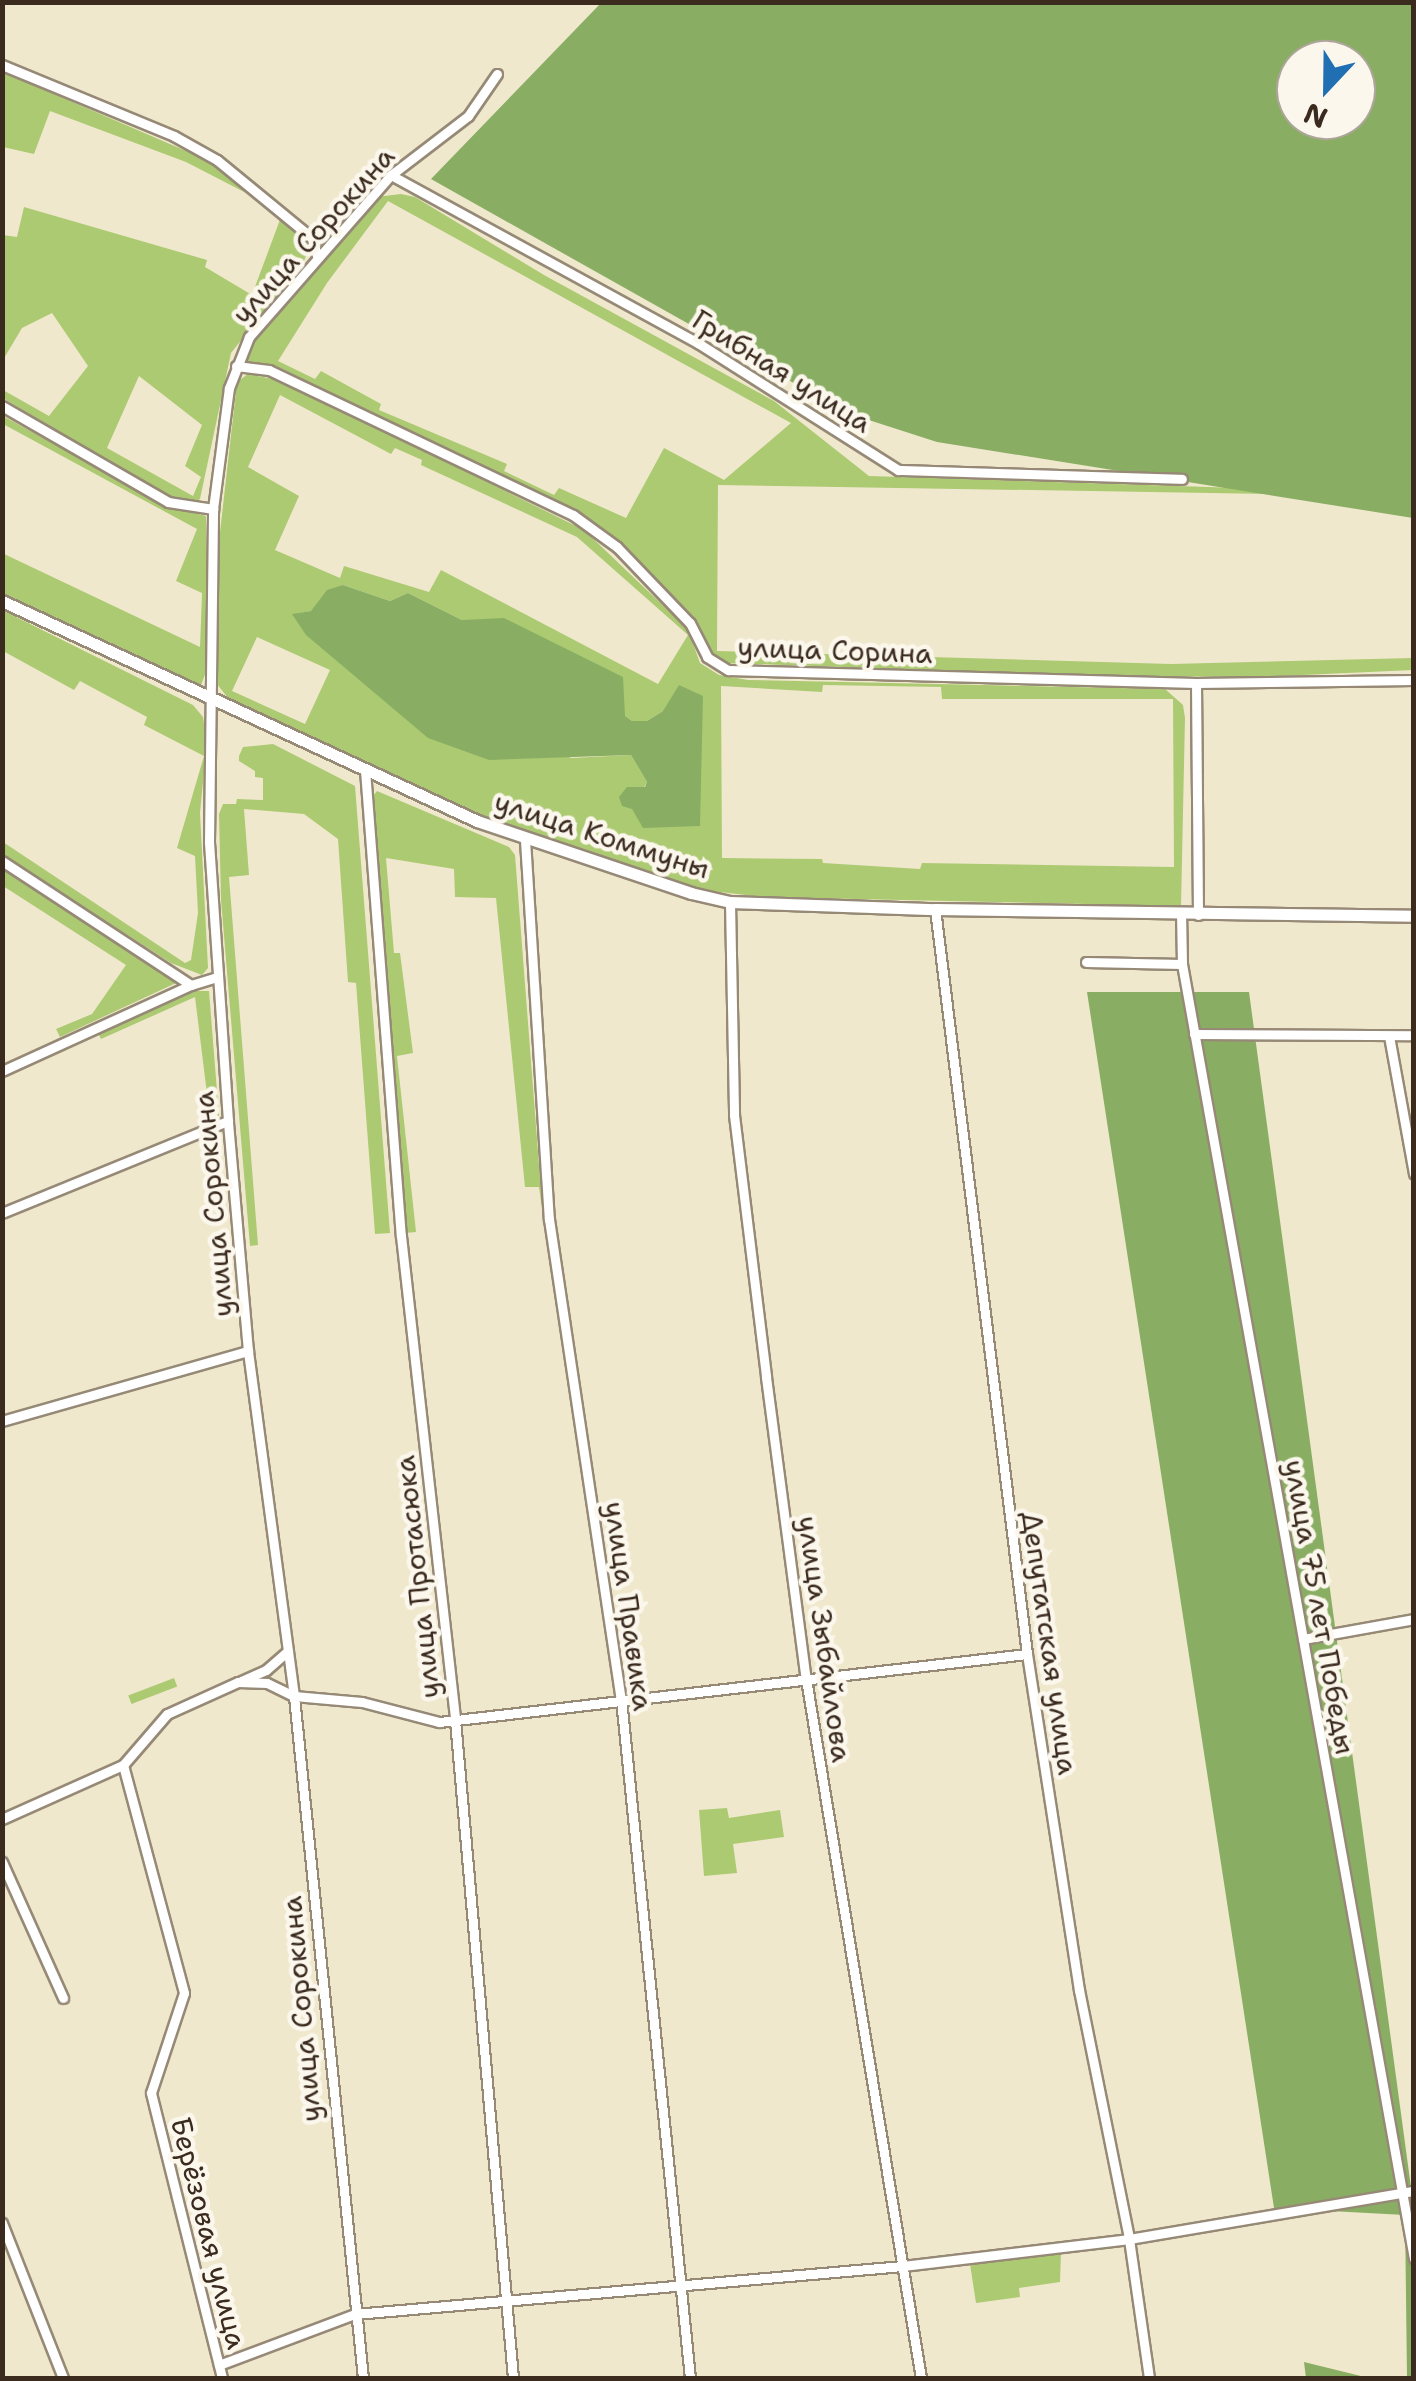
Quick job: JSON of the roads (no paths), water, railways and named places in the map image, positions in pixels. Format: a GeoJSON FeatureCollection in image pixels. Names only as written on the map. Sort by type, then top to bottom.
{"type":"FeatureCollection","features":[{"type":"Feature","properties":{"kind":"street"},"geometry":{"type":"LineString","coordinates":[[2,64],[174,136],[217,160],[312,238],[317,256]]}},
{"type":"Feature","properties":{"kind":"street","name":"улица Сорокина"},"geometry":{"type":"LineString","coordinates":[[362,2378],[294,1696],[248,1350],[228,1121],[209,842],[214,702],[213,509],[226,402],[236,366],[255,329],[391,175],[468,116],[497,74]]}},
{"type":"Feature","properties":{"kind":"street","name":"Грибная улица"},"geometry":{"type":"LineString","coordinates":[[391,175],[698,343],[898,470],[1182,479]]}},
{"type":"Feature","properties":{"kind":"street","name":"улица Сорина"},"geometry":{"type":"LineString","coordinates":[[236,366],[269,370],[573,515],[617,548],[690,623],[707,657],[728,670],[1196,682],[1414,680]]}},
{"type":"Feature","properties":{"kind":"street"},"geometry":{"type":"LineString","coordinates":[[2,406],[168,502],[213,509]]}},
{"type":"Feature","properties":{"kind":"street","name":"улица Коммуны"},"geometry":{"type":"LineString","coordinates":[[2,601],[214,702],[525,840],[730,902],[935,910],[1414,916]]}},
{"type":"Feature","properties":{"kind":"street"},"geometry":{"type":"LineString","coordinates":[[1196,682],[1198,914]]}},
{"type":"Feature","properties":{"kind":"street","name":"улица Протасюка"},"geometry":{"type":"LineString","coordinates":[[365,770],[401,1236],[455,1720],[512,2378]]}},
{"type":"Feature","properties":{"kind":"street","name":"улица Правика"},"geometry":{"type":"LineString","coordinates":[[525,840],[549,1219],[622,1699],[690,2378]]}},
{"type":"Feature","properties":{"kind":"street"},"geometry":{"type":"LineString","coordinates":[[2,861],[191,985]]}},
{"type":"Feature","properties":{"kind":"street","name":"улица Зыбайлова"},"geometry":{"type":"LineString","coordinates":[[730,902],[734,1115],[806,1679],[921,2378]]}},
{"type":"Feature","properties":{"kind":"street","name":"Депутатская улица"},"geometry":{"type":"LineString","coordinates":[[935,910],[1026,1654],[1079,1990],[1128,2238],[1149,2378]]}},
{"type":"Feature","properties":{"kind":"street","name":"улица 75 лет Победы"},"geometry":{"type":"LineString","coordinates":[[1182,914],[1182,964],[1194,1034],[1414,2258]]}},
{"type":"Feature","properties":{"kind":"street"},"geometry":{"type":"LineString","coordinates":[[1086,962],[1182,964]]}},
{"type":"Feature","properties":{"kind":"street"},"geometry":{"type":"LineString","coordinates":[[2,1072],[191,985],[218,978]]}},
{"type":"Feature","properties":{"kind":"street"},"geometry":{"type":"LineString","coordinates":[[1194,1034],[1414,1035]]}},
{"type":"Feature","properties":{"kind":"street"},"geometry":{"type":"LineString","coordinates":[[1389,1036],[1414,1174]]}},
{"type":"Feature","properties":{"kind":"street"},"geometry":{"type":"LineString","coordinates":[[2,1212],[228,1121]]}},
{"type":"Feature","properties":{"kind":"street"},"geometry":{"type":"LineString","coordinates":[[2,1421],[248,1350]]}},
{"type":"Feature","properties":{"kind":"street"},"geometry":{"type":"LineString","coordinates":[[1303,1639],[1414,1619]]}},
{"type":"Feature","properties":{"kind":"street"},"geometry":{"type":"LineString","coordinates":[[2,1819],[123,1765],[167,1714],[266,1670],[288,1651]]}},
{"type":"Feature","properties":{"kind":"street"},"geometry":{"type":"LineString","coordinates":[[238,1682],[268,1683],[294,1696],[362,1702],[430,1722],[1026,1654]]}},
{"type":"Feature","properties":{"kind":"street","name":"Берёзовая улица"},"geometry":{"type":"LineString","coordinates":[[123,1765],[184,1993],[151,2093],[219,2374]]}},
{"type":"Feature","properties":{"kind":"street"},"geometry":{"type":"LineString","coordinates":[[2,1862],[63,1998]]}},
{"type":"Feature","properties":{"kind":"street"},"geometry":{"type":"LineString","coordinates":[[219,2374],[355,2314],[903,2266],[1128,2238],[1414,2191]]}},
{"type":"Feature","properties":{"kind":"street"},"geometry":{"type":"LineString","coordinates":[[2,2223],[63,2378]]}}]}
